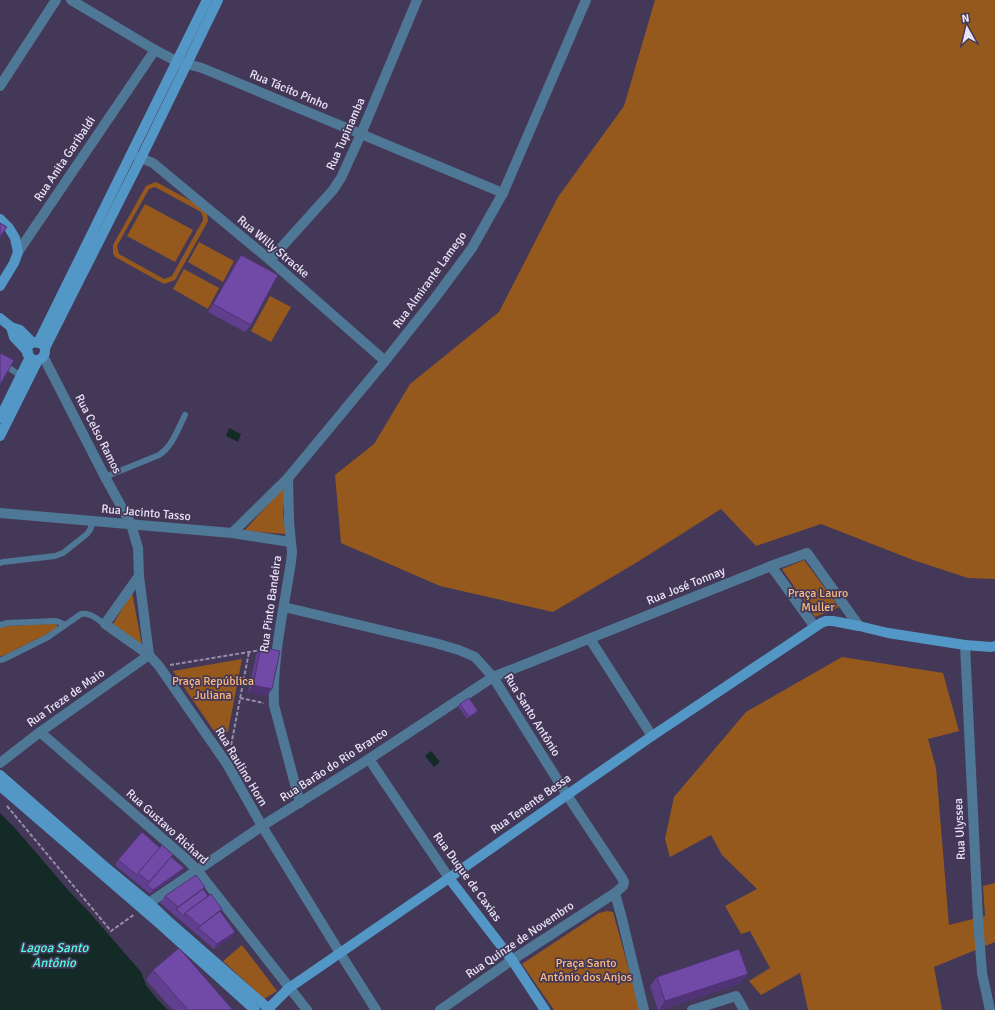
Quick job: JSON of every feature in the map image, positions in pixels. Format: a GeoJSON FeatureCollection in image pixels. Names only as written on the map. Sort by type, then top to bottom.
{"type":"FeatureCollection","features":[{"type":"Feature","properties":{"kind":"street"},"geometry":{"type":"LineString","coordinates":[[0,86],[56,0]]}},
{"type":"Feature","properties":{"kind":"street","name":"Rua Tácito Pinho"},"geometry":{"type":"LineString","coordinates":[[71,0],[155,50],[181,62],[202,68],[503,193]]}},
{"type":"Feature","properties":{"kind":"street"},"geometry":{"type":"LineString","coordinates":[[0,418],[136,156],[181,62],[207,0]]}},
{"type":"Feature","properties":{"kind":"street"},"geometry":{"type":"LineString","coordinates":[[181,62],[218,0]]}},
{"type":"Feature","properties":{"kind":"street","name":"Rua Tupinamba"},"geometry":{"type":"LineString","coordinates":[[270,260],[333,190],[341,178],[417,0]]}},
{"type":"Feature","properties":{"kind":"street","name":"Rua Almirante Lamego"},"geometry":{"type":"LineString","coordinates":[[232,533],[288,478],[385,361],[439,293],[472,248],[503,193],[586,0]]}},
{"type":"Feature","properties":{"kind":"street","name":"Rua Anita Garibaldi"},"geometry":{"type":"LineString","coordinates":[[0,286],[14,263],[18,252],[155,50]]}},
{"type":"Feature","properties":{"kind":"street","name":"Rua Willy Stracke"},"geometry":{"type":"LineString","coordinates":[[136,156],[153,163],[270,260],[385,361]]}},
{"type":"Feature","properties":{"kind":"street"},"geometry":{"type":"LineString","coordinates":[[0,219],[12,233],[18,252]]}},
{"type":"Feature","properties":{"kind":"street"},"geometry":{"type":"LineString","coordinates":[[0,318],[11,327],[20,330],[36,351]]}},
{"type":"Feature","properties":{"kind":"street"},"geometry":{"type":"LineString","coordinates":[[0,436],[36,351]]}},
{"type":"Feature","properties":{"kind":"street","name":"Rua Celso Ramos"},"geometry":{"type":"LineString","coordinates":[[36,351],[130,524]]}},
{"type":"Feature","properties":{"kind":"street","name":"Rua Pinto Bandeira"},"geometry":{"type":"LineString","coordinates":[[288,478],[292,562],[278,647],[274,705],[300,803]]}},
{"type":"Feature","properties":{"kind":"street","name":"Rua Jacinto Tasso"},"geometry":{"type":"LineString","coordinates":[[0,513],[232,533],[290,542]]}},
{"type":"Feature","properties":{"kind":"street"},"geometry":{"type":"LineString","coordinates":[[130,524],[138,548],[139,576],[149,655]]}},
{"type":"Feature","properties":{"kind":"street","name":"Rua José Tonnay"},"geometry":{"type":"LineString","coordinates":[[493,677],[807,553],[859,626]]}},
{"type":"Feature","properties":{"kind":"street"},"geometry":{"type":"LineString","coordinates":[[771,566],[815,627]]}},
{"type":"Feature","properties":{"kind":"street"},"geometry":{"type":"LineString","coordinates":[[105,624],[139,576]]}},
{"type":"Feature","properties":{"kind":"street","name":"Rua Santo Antônio"},"geometry":{"type":"LineString","coordinates":[[284,607],[459,650],[476,657],[493,677],[567,795],[622,878],[624,882],[615,893]]}},
{"type":"Feature","properties":{"kind":"street","name":"Rua Tenente Bessa"},"geometry":{"type":"LineString","coordinates":[[268,1010],[289,988],[340,952],[449,878],[652,736],[826,621],[964,645],[995,646]]}},
{"type":"Feature","properties":{"kind":"street","name":"Rua Raulino Horn"},"geometry":{"type":"LineString","coordinates":[[105,624],[149,655],[159,666],[227,764],[262,826],[376,1010]]}},
{"type":"Feature","properties":{"kind":"street"},"geometry":{"type":"LineString","coordinates":[[590,639],[652,736]]}},
{"type":"Feature","properties":{"kind":"street","name":"Rua Ulyssea"},"geometry":{"type":"LineString","coordinates":[[964,645],[978,918],[982,973],[990,1010]]}},
{"type":"Feature","properties":{"kind":"street","name":"Rua Treze de Maio"},"geometry":{"type":"LineString","coordinates":[[0,763],[40,732],[149,655]]}},
{"type":"Feature","properties":{"kind":"street","name":"Rua Barão do Rio Branco"},"geometry":{"type":"LineString","coordinates":[[146,906],[262,826],[369,759],[493,677]]}},
{"type":"Feature","properties":{"kind":"street","name":"Rua Gustavo Richard"},"geometry":{"type":"LineString","coordinates":[[40,732],[197,870],[307,1010]]}},
{"type":"Feature","properties":{"kind":"street","name":"Rua Duque de Caxias"},"geometry":{"type":"LineString","coordinates":[[369,759],[449,878],[512,960],[545,1010]]}},
{"type":"Feature","properties":{"kind":"street"},"geometry":{"type":"LineString","coordinates":[[0,774],[86,855]]}},
{"type":"Feature","properties":{"kind":"street"},"geometry":{"type":"LineString","coordinates":[[0,786],[86,855],[146,906],[173,925],[255,1010]]}},
{"type":"Feature","properties":{"kind":"street"},"geometry":{"type":"LineString","coordinates":[[615,893],[644,1010]]}},
{"type":"Feature","properties":{"kind":"street","name":"Rua Quinze de Novembro"},"geometry":{"type":"LineString","coordinates":[[440,1010],[512,960],[615,893]]}},
{"type":"Feature","properties":{"kind":"street"},"geometry":{"type":"LineString","coordinates":[[215,967],[268,1010]]}},
{"type":"Feature","properties":{"kind":"street"},"geometry":{"type":"LineString","coordinates":[[692,1010],[736,996],[744,1010]]}},
{"type":"Feature","properties":{"kind":"lane"},"geometry":{"type":"LineString","coordinates":[[0,362],[21,376]]}},
{"type":"Feature","properties":{"kind":"lane"},"geometry":{"type":"LineString","coordinates":[[105,477],[164,452],[169,447],[185,415]]}},
{"type":"Feature","properties":{"kind":"lane"},"geometry":{"type":"LineString","coordinates":[[0,563],[55,556],[63,553],[87,534],[93,521]]}},
{"type":"Feature","properties":{"kind":"lane"},"geometry":{"type":"LineString","coordinates":[[0,660],[48,637],[81,614],[90,614],[105,624]]}},
{"type":"Feature","properties":{"kind":"lane"},"geometry":{"type":"LineString","coordinates":[[0,625],[7,623],[55,621],[65,625]]}},
{"type":"Feature","properties":{"kind":"path"},"geometry":{"type":"LineString","coordinates":[[159,666],[278,647]]}},
{"type":"Feature","properties":{"kind":"path"},"geometry":{"type":"LineString","coordinates":[[227,764],[249,652]]}},
{"type":"Feature","properties":{"kind":"path"},"geometry":{"type":"LineString","coordinates":[[240,698],[274,705]]}},
{"type":"Feature","properties":{"kind":"path"},"geometry":{"type":"LineString","coordinates":[[5,804],[111,931],[146,906]]}},
{"type":"Feature","properties":{"kind":"green space"},"geometry":{"type":"Polygon","coordinates":[[[655,0],[995,0],[995,579],[968,578],[913,560],[821,524],[756,546],[721,509],[639,561],[553,612],[440,586],[341,543],[335,475],[374,444],[410,384],[499,312],[558,197],[624,106],[655,0]]]}},
{"type":"Feature","properties":{"kind":"green space"},"geometry":{"type":"Polygon","coordinates":[[[156,182],[204,208],[207,213],[208,221],[175,280],[164,284],[115,257],[113,253],[113,245],[146,186],[156,182]],[[155,187],[149,189],[117,246],[119,254],[164,279],[172,276],[203,220],[201,212],[155,187]]]}},
{"type":"Feature","properties":{"kind":"green space"},"geometry":{"type":"Polygon","coordinates":[[[145,204],[193,230],[175,262],[127,236],[145,204]]]}},
{"type":"Feature","properties":{"kind":"green space"},"geometry":{"type":"Polygon","coordinates":[[[199,242],[234,261],[223,282],[188,262],[199,242]]]}},
{"type":"Feature","properties":{"kind":"green space"},"geometry":{"type":"Polygon","coordinates":[[[184,269],[219,288],[208,309],[173,289],[184,269]]]}},
{"type":"Feature","properties":{"kind":"green space"},"geometry":{"type":"Polygon","coordinates":[[[270,296],[291,307],[271,342],[251,331],[270,296]]]}},
{"type":"Feature","properties":{"kind":"green space"},"geometry":{"type":"Polygon","coordinates":[[[284,487],[283,514],[286,534],[244,531],[284,487]]]}},
{"type":"Feature","properties":{"kind":"green space","name":"Praça Lauro Muller"},"geometry":{"type":"Polygon","coordinates":[[[804,560],[839,607],[815,617],[782,569],[804,560]]]}},
{"type":"Feature","properties":{"kind":"green space"},"geometry":{"type":"Polygon","coordinates":[[[132,592],[142,645],[112,626],[132,592]]]}},
{"type":"Feature","properties":{"kind":"green space"},"geometry":{"type":"Polygon","coordinates":[[[55,624],[57,625],[57,628],[3,656],[0,656],[0,628],[7,626],[55,624]]]}},
{"type":"Feature","properties":{"kind":"green space"},"geometry":{"type":"Polygon","coordinates":[[[842,657],[943,673],[959,731],[928,739],[936,768],[949,925],[985,916],[983,886],[995,883],[995,942],[934,967],[942,1010],[808,1010],[800,973],[761,995],[749,981],[770,968],[750,931],[741,934],[725,906],[757,889],[722,855],[711,835],[670,857],[665,839],[674,797],[746,712],[842,657]]]}},
{"type":"Feature","properties":{"kind":"green space","name":"Praça República Juliana"},"geometry":{"type":"Polygon","coordinates":[[[242,659],[228,732],[216,734],[173,671],[242,659]]]}},
{"type":"Feature","properties":{"kind":"green space","name":"Praça Santo Antônio dos Anjos"},"geometry":{"type":"Polygon","coordinates":[[[607,911],[613,912],[640,1010],[554,1010],[522,964],[599,913],[607,911]]]}},
{"type":"Feature","properties":{"kind":"green space"},"geometry":{"type":"Polygon","coordinates":[[[242,945],[277,991],[264,999],[223,961],[242,945]]]}},
{"type":"Feature","properties":{"kind":"water"},"geometry":{"type":"Polygon","coordinates":[[[229,428],[241,434],[238,442],[226,436],[229,428]]]}},
{"type":"Feature","properties":{"kind":"water"},"geometry":{"type":"Polygon","coordinates":[[[431,751],[440,762],[434,767],[425,756],[431,751]]]}},
{"type":"Feature","properties":{"kind":"water","name":"Lagoa Santo Antônio"},"geometry":{"type":"Polygon","coordinates":[[[0,813],[141,972],[146,985],[168,1010],[0,1010],[0,813]]]}},
{"type":"Feature","properties":{"kind":"building"},"geometry":{"type":"Polygon","coordinates":[[[0,223],[7,227],[0,237],[0,223]]]}},
{"type":"Feature","properties":{"kind":"building"},"geometry":{"type":"Polygon","coordinates":[[[241,255],[278,275],[251,325],[213,304],[241,255]]]}},
{"type":"Feature","properties":{"kind":"building"},"geometry":{"type":"Polygon","coordinates":[[[0,353],[14,360],[0,385],[0,353]]]}},
{"type":"Feature","properties":{"kind":"building"},"geometry":{"type":"Polygon","coordinates":[[[261,647],[280,651],[272,689],[253,685],[261,647]]]}},
{"type":"Feature","properties":{"kind":"building"},"geometry":{"type":"Polygon","coordinates":[[[469,698],[478,711],[469,717],[460,704],[469,698]]]}},
{"type":"Feature","properties":{"kind":"building"},"geometry":{"type":"Polygon","coordinates":[[[142,832],[160,848],[137,875],[118,860],[142,832]]]}},
{"type":"Feature","properties":{"kind":"building"},"geometry":{"type":"Polygon","coordinates":[[[162,845],[173,855],[149,882],[138,873],[162,845]]]}},
{"type":"Feature","properties":{"kind":"building"},"geometry":{"type":"Polygon","coordinates":[[[171,857],[184,868],[153,890],[147,885],[171,857]]]}},
{"type":"Feature","properties":{"kind":"building"},"geometry":{"type":"Polygon","coordinates":[[[196,875],[205,887],[178,907],[165,896],[196,875]]]}},
{"type":"Feature","properties":{"kind":"building"},"geometry":{"type":"Polygon","coordinates":[[[203,889],[208,896],[185,913],[184,916],[176,909],[203,889]]]}},
{"type":"Feature","properties":{"kind":"building"},"geometry":{"type":"Polygon","coordinates":[[[211,894],[222,909],[200,926],[185,913],[211,894]]]}},
{"type":"Feature","properties":{"kind":"building"},"geometry":{"type":"Polygon","coordinates":[[[220,911],[235,932],[217,944],[198,928],[220,911]]]}},
{"type":"Feature","properties":{"kind":"building"},"geometry":{"type":"Polygon","coordinates":[[[179,948],[233,1010],[188,1010],[153,970],[179,948]]]}},
{"type":"Feature","properties":{"kind":"building"},"geometry":{"type":"Polygon","coordinates":[[[739,949],[748,974],[665,1001],[657,977],[739,949]]]}}]}
